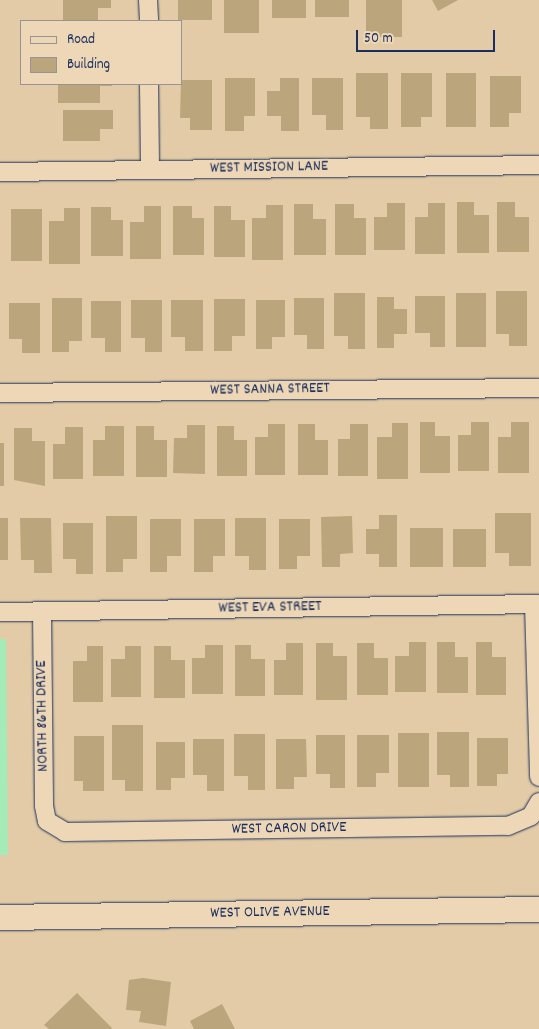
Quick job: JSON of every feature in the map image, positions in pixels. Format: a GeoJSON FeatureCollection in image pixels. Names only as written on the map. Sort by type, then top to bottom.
{"type":"FeatureCollection","features":[{"type":"Feature","properties":{"kind":"main road","name":"WEST OLIVE AVENUE"},"geometry":{"type":"LineString","coordinates":[[0,917],[539,909]]}},
{"type":"Feature","properties":{"kind":"street"},"geometry":{"type":"LineString","coordinates":[[148,0],[149,20]]}},
{"type":"Feature","properties":{"kind":"street"},"geometry":{"type":"LineString","coordinates":[[149,85],[150,169]]}},
{"type":"Feature","properties":{"kind":"street","name":"WEST MISSION LANE"},"geometry":{"type":"LineString","coordinates":[[0,172],[539,165]]}},
{"type":"Feature","properties":{"kind":"street","name":"WEST SANNA STREET"},"geometry":{"type":"LineString","coordinates":[[0,393],[539,388]]}},
{"type":"Feature","properties":{"kind":"street"},"geometry":{"type":"LineString","coordinates":[[537,604],[539,777]]}},
{"type":"Feature","properties":{"kind":"street","name":"WEST EVA STREET"},"geometry":{"type":"LineString","coordinates":[[0,612],[537,604]]}},
{"type":"Feature","properties":{"kind":"street","name":"NORTH 86TH DRIVE"},"geometry":{"type":"LineString","coordinates":[[42,611],[47,821]]}},
{"type":"Feature","properties":{"kind":"street","name":"WEST CARON DRIVE"},"geometry":{"type":"LineString","coordinates":[[47,821],[65,832],[508,826],[535,809]]}},
{"type":"Feature","properties":{"kind":"green space"},"geometry":{"type":"Polygon","coordinates":[[[0,639],[6,639],[8,855],[0,855],[0,639]]]}},
{"type":"Feature","properties":{"kind":"building"},"geometry":{"type":"Polygon","coordinates":[[[63,0],[111,0],[111,8],[98,8],[98,20],[63,20],[63,0]]]}},
{"type":"Feature","properties":{"kind":"building"},"geometry":{"type":"Polygon","coordinates":[[[178,0],[212,0],[212,20],[178,20],[178,0]]]}},
{"type":"Feature","properties":{"kind":"building"},"geometry":{"type":"Polygon","coordinates":[[[224,0],[259,0],[259,33],[224,33],[224,0]]]}},
{"type":"Feature","properties":{"kind":"building"},"geometry":{"type":"Polygon","coordinates":[[[272,0],[306,0],[306,18],[272,18],[272,0]]]}},
{"type":"Feature","properties":{"kind":"building"},"geometry":{"type":"Polygon","coordinates":[[[315,0],[349,0],[349,17],[315,17],[315,0]]]}},
{"type":"Feature","properties":{"kind":"building"},"geometry":{"type":"Polygon","coordinates":[[[366,0],[402,0],[402,37],[366,37],[366,0]]]}},
{"type":"Feature","properties":{"kind":"building"},"geometry":{"type":"Polygon","coordinates":[[[432,0],[458,0],[438,11],[432,0]]]}},
{"type":"Feature","properties":{"kind":"building"},"geometry":{"type":"Polygon","coordinates":[[[356,73],[388,73],[388,129],[370,129],[370,117],[356,117],[356,73]]]}},
{"type":"Feature","properties":{"kind":"building"},"geometry":{"type":"Polygon","coordinates":[[[401,73],[432,73],[432,117],[421,117],[421,127],[401,127],[401,73]]]}},
{"type":"Feature","properties":{"kind":"building"},"geometry":{"type":"Polygon","coordinates":[[[446,73],[476,73],[476,127],[446,127],[446,73]]]}},
{"type":"Feature","properties":{"kind":"building"},"geometry":{"type":"Polygon","coordinates":[[[490,76],[521,76],[521,113],[509,113],[509,127],[490,127],[490,76]]]}},
{"type":"Feature","properties":{"kind":"building"},"geometry":{"type":"Polygon","coordinates":[[[225,78],[255,78],[255,116],[244,116],[244,131],[225,131],[225,78]]]}},
{"type":"Feature","properties":{"kind":"building"},"geometry":{"type":"Polygon","coordinates":[[[280,78],[299,78],[299,131],[281,131],[281,116],[267,116],[267,91],[280,91],[280,78]]]}},
{"type":"Feature","properties":{"kind":"building"},"geometry":{"type":"Polygon","coordinates":[[[312,78],[343,78],[343,130],[326,130],[326,115],[312,115],[312,78]]]}},
{"type":"Feature","properties":{"kind":"building"},"geometry":{"type":"Polygon","coordinates":[[[182,80],[212,80],[212,130],[190,130],[190,118],[180,118],[182,80]]]}},
{"type":"Feature","properties":{"kind":"building"},"geometry":{"type":"Polygon","coordinates":[[[58,85],[112,85],[100,86],[100,103],[58,103],[58,85]]]}},
{"type":"Feature","properties":{"kind":"building"},"geometry":{"type":"Polygon","coordinates":[[[63,110],[113,110],[113,129],[100,129],[100,141],[63,141],[63,110]]]}},
{"type":"Feature","properties":{"kind":"building"},"geometry":{"type":"Polygon","coordinates":[[[457,202],[474,202],[474,215],[489,215],[489,253],[457,253],[457,202]]]}},
{"type":"Feature","properties":{"kind":"building"},"geometry":{"type":"Polygon","coordinates":[[[497,202],[515,202],[515,217],[529,217],[529,252],[497,252],[497,202]]]}},
{"type":"Feature","properties":{"kind":"building"},"geometry":{"type":"Polygon","coordinates":[[[387,203],[405,203],[405,250],[374,250],[374,217],[387,217],[387,203]]]}},
{"type":"Feature","properties":{"kind":"building"},"geometry":{"type":"Polygon","coordinates":[[[428,203],[445,203],[445,254],[415,254],[415,217],[428,217],[428,203]]]}},
{"type":"Feature","properties":{"kind":"building"},"geometry":{"type":"Polygon","coordinates":[[[294,204],[313,204],[313,219],[326,219],[326,255],[294,255],[294,204]]]}},
{"type":"Feature","properties":{"kind":"building"},"geometry":{"type":"Polygon","coordinates":[[[335,204],[354,204],[354,218],[366,218],[366,255],[335,255],[335,204]]]}},
{"type":"Feature","properties":{"kind":"building"},"geometry":{"type":"Polygon","coordinates":[[[266,205],[283,205],[283,260],[252,260],[252,218],[266,218],[266,205]]]}},
{"type":"Feature","properties":{"kind":"building"},"geometry":{"type":"Polygon","coordinates":[[[144,206],[161,206],[161,259],[130,259],[130,222],[144,222],[144,206]]]}},
{"type":"Feature","properties":{"kind":"building"},"geometry":{"type":"Polygon","coordinates":[[[173,206],[192,206],[192,218],[204,218],[204,255],[173,255],[173,206]]]}},
{"type":"Feature","properties":{"kind":"building"},"geometry":{"type":"Polygon","coordinates":[[[214,206],[231,206],[231,220],[245,220],[245,257],[214,257],[214,206]]]}},
{"type":"Feature","properties":{"kind":"building"},"geometry":{"type":"Polygon","coordinates":[[[91,207],[111,207],[111,220],[123,220],[123,256],[91,256],[91,207]]]}},
{"type":"Feature","properties":{"kind":"building"},"geometry":{"type":"Polygon","coordinates":[[[64,208],[80,208],[80,264],[49,264],[49,221],[64,221],[64,208]]]}},
{"type":"Feature","properties":{"kind":"building"},"geometry":{"type":"Polygon","coordinates":[[[11,209],[42,209],[42,261],[11,261],[11,209]]]}},
{"type":"Feature","properties":{"kind":"building"},"geometry":{"type":"Polygon","coordinates":[[[496,291],[527,291],[527,346],[509,346],[509,334],[496,334],[496,291]]]}},
{"type":"Feature","properties":{"kind":"building"},"geometry":{"type":"Polygon","coordinates":[[[334,293],[365,293],[365,349],[348,349],[348,336],[334,336],[334,293]]]}},
{"type":"Feature","properties":{"kind":"building"},"geometry":{"type":"Polygon","coordinates":[[[456,293],[486,293],[486,347],[456,347],[456,293]]]}},
{"type":"Feature","properties":{"kind":"building"},"geometry":{"type":"Polygon","coordinates":[[[415,296],[445,296],[445,347],[430,347],[430,333],[415,333],[415,296]]]}},
{"type":"Feature","properties":{"kind":"building"},"geometry":{"type":"Polygon","coordinates":[[[377,297],[394,297],[394,309],[407,309],[407,334],[394,334],[394,348],[377,348],[377,297]]]}},
{"type":"Feature","properties":{"kind":"building"},"geometry":{"type":"Polygon","coordinates":[[[52,298],[82,298],[82,341],[69,341],[69,352],[52,352],[52,298]]]}},
{"type":"Feature","properties":{"kind":"building"},"geometry":{"type":"Polygon","coordinates":[[[294,298],[324,298],[324,349],[307,349],[307,335],[294,335],[294,298]]]}},
{"type":"Feature","properties":{"kind":"building"},"geometry":{"type":"Polygon","coordinates":[[[214,299],[245,299],[245,336],[232,336],[232,351],[214,351],[214,299]]]}},
{"type":"Feature","properties":{"kind":"building"},"geometry":{"type":"Polygon","coordinates":[[[131,300],[162,300],[162,352],[145,352],[145,338],[131,338],[131,300]]]}},
{"type":"Feature","properties":{"kind":"building"},"geometry":{"type":"Polygon","coordinates":[[[171,300],[203,300],[203,351],[185,351],[185,337],[171,337],[171,300]]]}},
{"type":"Feature","properties":{"kind":"building"},"geometry":{"type":"Polygon","coordinates":[[[256,300],[285,300],[285,337],[272,337],[272,349],[256,349],[256,300]]]}},
{"type":"Feature","properties":{"kind":"building"},"geometry":{"type":"Polygon","coordinates":[[[91,301],[121,301],[121,352],[105,352],[105,338],[91,338],[91,301]]]}},
{"type":"Feature","properties":{"kind":"building"},"geometry":{"type":"Polygon","coordinates":[[[9,303],[40,303],[40,353],[22,353],[22,339],[9,339],[9,303]]]}},
{"type":"Feature","properties":{"kind":"building"},"geometry":{"type":"Polygon","coordinates":[[[420,422],[435,422],[435,436],[450,436],[450,473],[420,473],[420,422]]]}},
{"type":"Feature","properties":{"kind":"building"},"geometry":{"type":"Polygon","coordinates":[[[471,422],[489,422],[489,471],[458,471],[458,435],[471,435],[471,422]]]}},
{"type":"Feature","properties":{"kind":"building"},"geometry":{"type":"Polygon","coordinates":[[[511,422],[529,422],[529,473],[498,473],[498,437],[511,437],[511,422]]]}},
{"type":"Feature","properties":{"kind":"building"},"geometry":{"type":"Polygon","coordinates":[[[392,423],[408,423],[408,479],[377,479],[377,437],[392,437],[392,423]]]}},
{"type":"Feature","properties":{"kind":"building"},"geometry":{"type":"Polygon","coordinates":[[[268,424],[285,424],[285,475],[255,475],[255,437],[268,437],[268,424]]]}},
{"type":"Feature","properties":{"kind":"building"},"geometry":{"type":"Polygon","coordinates":[[[298,424],[315,424],[315,440],[328,440],[328,475],[298,475],[298,424]]]}},
{"type":"Feature","properties":{"kind":"building"},"geometry":{"type":"Polygon","coordinates":[[[350,424],[368,424],[368,476],[338,476],[338,439],[350,439],[350,424]]]}},
{"type":"Feature","properties":{"kind":"building"},"geometry":{"type":"Polygon","coordinates":[[[187,425],[205,425],[205,474],[173,473],[174,438],[187,438],[187,425]]]}},
{"type":"Feature","properties":{"kind":"building"},"geometry":{"type":"Polygon","coordinates":[[[105,426],[124,426],[124,476],[93,476],[93,440],[105,440],[105,426]]]}},
{"type":"Feature","properties":{"kind":"building"},"geometry":{"type":"Polygon","coordinates":[[[136,426],[154,426],[154,440],[167,440],[167,477],[136,477],[136,426]]]}},
{"type":"Feature","properties":{"kind":"building"},"geometry":{"type":"Polygon","coordinates":[[[217,426],[234,426],[234,440],[247,440],[247,476],[217,476],[217,426]]]}},
{"type":"Feature","properties":{"kind":"building"},"geometry":{"type":"Polygon","coordinates":[[[65,427],[83,427],[83,479],[53,479],[53,444],[65,444],[65,427]]]}},
{"type":"Feature","properties":{"kind":"building"},"geometry":{"type":"Polygon","coordinates":[[[14,428],[32,428],[32,441],[45,441],[45,486],[14,480],[14,428]]]}},
{"type":"Feature","properties":{"kind":"building"},"geometry":{"type":"Polygon","coordinates":[[[0,443],[4,443],[4,486],[0,486],[0,443]]]}},
{"type":"Feature","properties":{"kind":"building"},"geometry":{"type":"Polygon","coordinates":[[[495,513],[531,513],[531,566],[509,566],[509,553],[495,553],[495,513]]]}},
{"type":"Feature","properties":{"kind":"building"},"geometry":{"type":"Polygon","coordinates":[[[379,515],[397,515],[397,567],[379,567],[379,554],[366,554],[366,529],[379,529],[379,515]]]}},
{"type":"Feature","properties":{"kind":"building"},"geometry":{"type":"Polygon","coordinates":[[[106,516],[137,516],[137,559],[123,559],[123,572],[106,572],[106,516]]]}},
{"type":"Feature","properties":{"kind":"building"},"geometry":{"type":"Polygon","coordinates":[[[352,516],[353,553],[340,554],[340,567],[322,567],[321,517],[352,516]]]}},
{"type":"Feature","properties":{"kind":"building"},"geometry":{"type":"Polygon","coordinates":[[[0,518],[8,518],[8,560],[0,560],[0,518]]]}},
{"type":"Feature","properties":{"kind":"building"},"geometry":{"type":"Polygon","coordinates":[[[20,518],[51,518],[52,573],[34,573],[34,560],[21,560],[20,518]]]}},
{"type":"Feature","properties":{"kind":"building"},"geometry":{"type":"Polygon","coordinates":[[[235,518],[266,518],[266,570],[249,570],[249,556],[235,556],[235,518]]]}},
{"type":"Feature","properties":{"kind":"building"},"geometry":{"type":"Polygon","coordinates":[[[150,519],[181,519],[181,556],[167,556],[167,572],[150,572],[150,519]]]}},
{"type":"Feature","properties":{"kind":"building"},"geometry":{"type":"Polygon","coordinates":[[[194,519],[225,519],[225,556],[213,556],[213,572],[194,572],[194,519]]]}},
{"type":"Feature","properties":{"kind":"building"},"geometry":{"type":"Polygon","coordinates":[[[279,519],[310,519],[310,556],[297,556],[297,569],[279,569],[279,519]]]}},
{"type":"Feature","properties":{"kind":"building"},"geometry":{"type":"Polygon","coordinates":[[[63,523],[93,523],[93,574],[76,574],[76,559],[63,559],[63,523]]]}},
{"type":"Feature","properties":{"kind":"building"},"geometry":{"type":"Polygon","coordinates":[[[410,528],[443,528],[443,567],[410,567],[410,528]]]}},
{"type":"Feature","properties":{"kind":"building"},"geometry":{"type":"Polygon","coordinates":[[[453,529],[486,529],[486,567],[453,567],[453,529]]]}},
{"type":"Feature","properties":{"kind":"building"},"geometry":{"type":"Polygon","coordinates":[[[409,642],[426,642],[426,692],[395,692],[395,656],[409,656],[409,642]]]}},
{"type":"Feature","properties":{"kind":"building"},"geometry":{"type":"Polygon","coordinates":[[[437,642],[455,642],[455,657],[468,657],[468,693],[437,693],[437,642]]]}},
{"type":"Feature","properties":{"kind":"building"},"geometry":{"type":"Polygon","coordinates":[[[476,642],[492,642],[492,657],[506,657],[506,695],[476,695],[476,642]]]}},
{"type":"Feature","properties":{"kind":"building"},"geometry":{"type":"Polygon","coordinates":[[[286,643],[303,643],[303,695],[274,695],[274,660],[286,660],[286,643]]]}},
{"type":"Feature","properties":{"kind":"building"},"geometry":{"type":"Polygon","coordinates":[[[316,643],[333,643],[333,656],[347,656],[347,700],[316,700],[316,643]]]}},
{"type":"Feature","properties":{"kind":"building"},"geometry":{"type":"Polygon","coordinates":[[[357,643],[374,643],[374,658],[388,658],[388,695],[357,695],[357,643]]]}},
{"type":"Feature","properties":{"kind":"building"},"geometry":{"type":"Polygon","coordinates":[[[205,645],[223,645],[223,694],[192,694],[192,658],[205,658],[205,645]]]}},
{"type":"Feature","properties":{"kind":"building"},"geometry":{"type":"Polygon","coordinates":[[[235,645],[251,645],[251,659],[265,659],[265,696],[235,696],[235,645]]]}},
{"type":"Feature","properties":{"kind":"building"},"geometry":{"type":"Polygon","coordinates":[[[87,646],[103,646],[103,702],[73,702],[73,661],[87,661],[87,646]]]}},
{"type":"Feature","properties":{"kind":"building"},"geometry":{"type":"Polygon","coordinates":[[[125,646],[141,646],[141,697],[111,697],[111,659],[125,659],[125,646]]]}},
{"type":"Feature","properties":{"kind":"building"},"geometry":{"type":"Polygon","coordinates":[[[154,646],[171,646],[171,660],[185,660],[185,698],[154,698],[154,646]]]}},
{"type":"Feature","properties":{"kind":"building"},"geometry":{"type":"Polygon","coordinates":[[[112,725],[143,725],[143,791],[125,791],[125,780],[112,780],[112,725]]]}},
{"type":"Feature","properties":{"kind":"building"},"geometry":{"type":"Polygon","coordinates":[[[437,732],[469,732],[469,787],[450,787],[450,775],[437,775],[437,732]]]}},
{"type":"Feature","properties":{"kind":"building"},"geometry":{"type":"Polygon","coordinates":[[[398,733],[429,733],[429,787],[398,787],[398,733]]]}},
{"type":"Feature","properties":{"kind":"building"},"geometry":{"type":"Polygon","coordinates":[[[234,734],[265,734],[265,790],[248,790],[248,776],[234,776],[234,734]]]}},
{"type":"Feature","properties":{"kind":"building"},"geometry":{"type":"Polygon","coordinates":[[[316,735],[345,735],[345,788],[330,788],[330,774],[316,774],[316,735]]]}},
{"type":"Feature","properties":{"kind":"building"},"geometry":{"type":"Polygon","coordinates":[[[357,735],[389,735],[389,773],[376,773],[376,787],[357,787],[357,735]]]}},
{"type":"Feature","properties":{"kind":"building"},"geometry":{"type":"Polygon","coordinates":[[[74,736],[104,736],[104,791],[83,791],[83,781],[74,781],[74,736]]]}},
{"type":"Feature","properties":{"kind":"building"},"geometry":{"type":"Polygon","coordinates":[[[477,738],[508,738],[508,774],[497,774],[497,786],[477,786],[477,738]]]}},
{"type":"Feature","properties":{"kind":"building"},"geometry":{"type":"Polygon","coordinates":[[[193,739],[224,739],[224,791],[207,791],[207,775],[193,775],[193,739]]]}},
{"type":"Feature","properties":{"kind":"building"},"geometry":{"type":"Polygon","coordinates":[[[276,739],[306,739],[307,777],[294,777],[294,789],[276,789],[276,739]]]}},
{"type":"Feature","properties":{"kind":"building"},"geometry":{"type":"Polygon","coordinates":[[[156,742],[185,742],[185,778],[171,778],[171,790],[156,790],[156,742]]]}},
{"type":"Feature","properties":{"kind":"building"},"geometry":{"type":"Polygon","coordinates":[[[143,978],[171,982],[166,1026],[139,1022],[141,1011],[126,1010],[129,980],[143,978]]]}},
{"type":"Feature","properties":{"kind":"building"},"geometry":{"type":"Polygon","coordinates":[[[77,993],[111,1029],[49,1029],[44,1025],[77,993]]]}},
{"type":"Feature","properties":{"kind":"building"},"geometry":{"type":"Polygon","coordinates":[[[222,1004],[235,1029],[194,1029],[190,1021],[222,1004]]]}}]}
